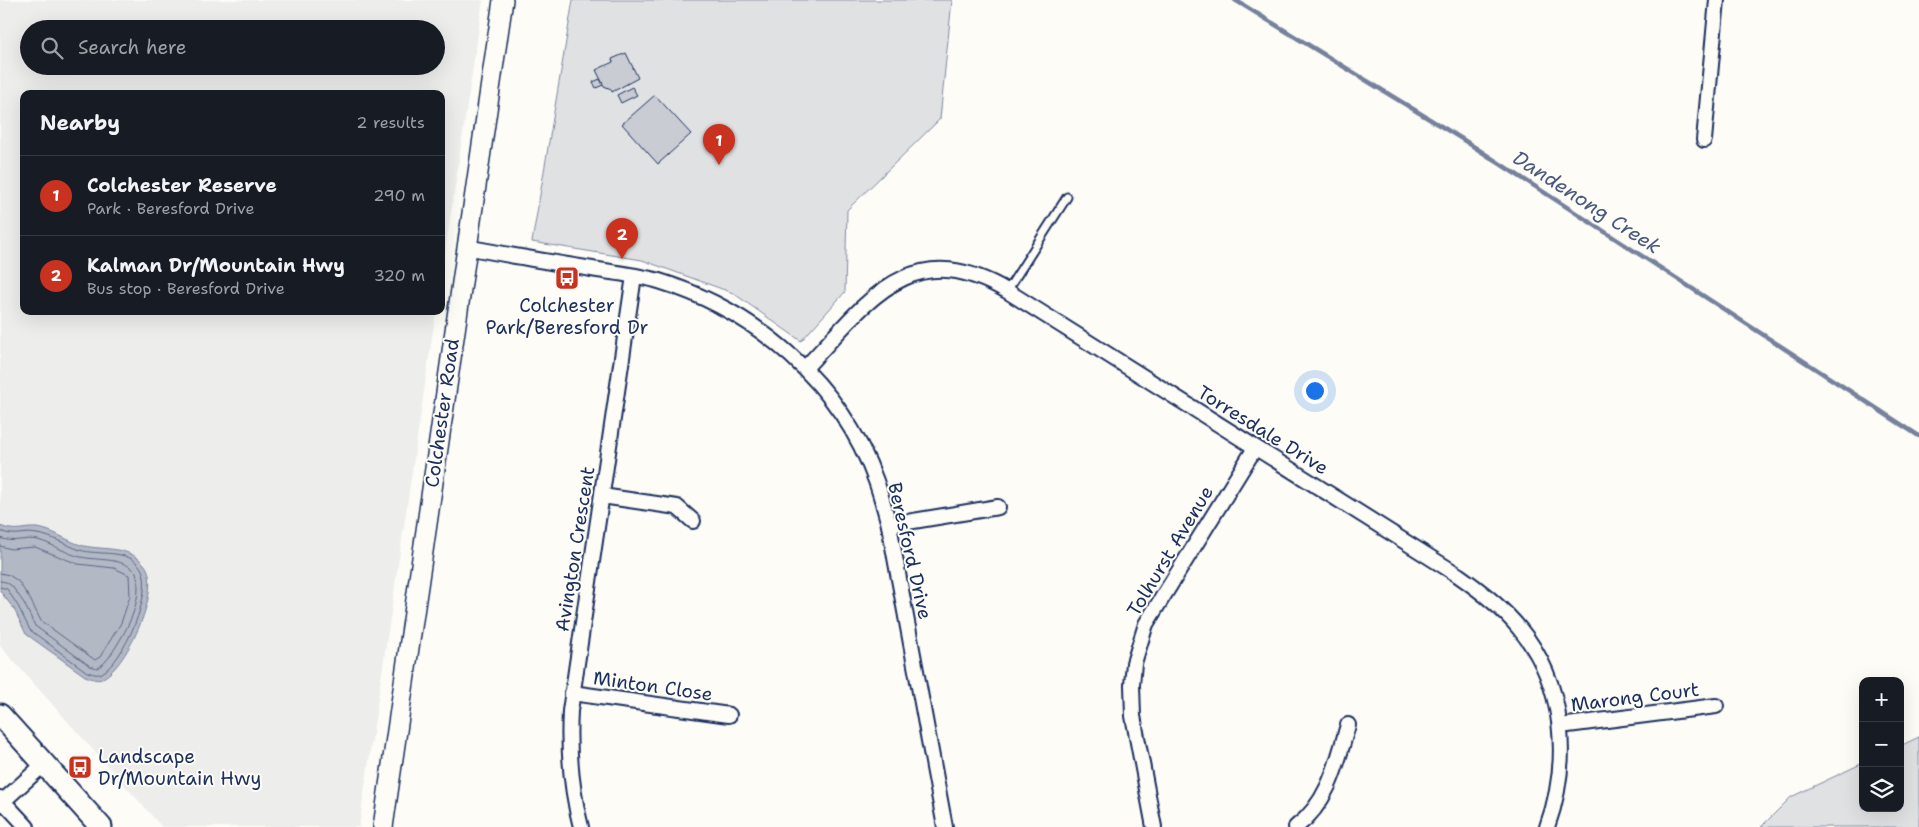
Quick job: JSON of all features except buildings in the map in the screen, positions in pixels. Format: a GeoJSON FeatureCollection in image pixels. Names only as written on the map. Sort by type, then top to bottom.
{"type":"FeatureCollection","features":[{"type":"Feature","properties":{"kind":"main road","name":"Colchester Road"},"geometry":{"type":"LineString","coordinates":[[382,827],[502,0]]}},
{"type":"Feature","properties":{"kind":"main road"},"geometry":{"type":"LineString","coordinates":[[0,715],[101,827]]}},
{"type":"Feature","properties":{"kind":"street"},"geometry":{"type":"LineString","coordinates":[[1704,140],[1717,0]]}},
{"type":"Feature","properties":{"kind":"street","name":"Beresford Drive"},"geometry":{"type":"LineString","coordinates":[[466,247],[634,276],[666,284],[728,310],[787,350],[806,368],[832,401],[854,435],[876,481],[889,525],[945,827]]}},
{"type":"Feature","properties":{"kind":"street","name":"Torresdale Drive"},"geometry":{"type":"LineString","coordinates":[[806,368],[861,309],[883,289],[901,278],[919,272],[953,269],[979,277],[1007,291],[1458,575],[1499,606],[1519,628],[1535,652],[1554,697],[1560,726],[1562,752],[1560,778],[1553,811],[1547,827]]}},
{"type":"Feature","properties":{"kind":"street","name":"Avington Crescent"},"geometry":{"type":"LineString","coordinates":[[581,827],[574,798],[571,768],[569,730],[572,693],[634,276]]}},
{"type":"Feature","properties":{"kind":"street","name":"Tolhurst Avenue"},"geometry":{"type":"LineString","coordinates":[[1154,827],[1133,716],[1132,685],[1137,650],[1146,624],[1155,607],[1255,448]]}},
{"type":"Feature","properties":{"kind":"street"},"geometry":{"type":"LineString","coordinates":[[602,496],[677,506],[693,521]]}},
{"type":"Feature","properties":{"kind":"street"},"geometry":{"type":"LineString","coordinates":[[889,525],[998,506]]}},
{"type":"Feature","properties":{"kind":"street","name":"Minton Close"},"geometry":{"type":"LineString","coordinates":[[572,693],[729,715]]}},
{"type":"Feature","properties":{"kind":"street","name":"Marong Court"},"geometry":{"type":"LineString","coordinates":[[1560,726],[1716,706]]}},
{"type":"Feature","properties":{"kind":"street"},"geometry":{"type":"LineString","coordinates":[[1296,827],[1317,806],[1329,786],[1348,725]]}},
{"type":"Feature","properties":{"kind":"street"},"geometry":{"type":"LineString","coordinates":[[27,827],[1,801],[44,764]]}},
{"type":"Feature","properties":{"kind":"lane"},"geometry":{"type":"LineString","coordinates":[[1007,291],[1067,197]]}},
{"type":"Feature","properties":{"kind":"shaded area"},"geometry":{"type":"Polygon","coordinates":[[[0,0],[483,0],[445,252],[445,90],[20,90],[20,315],[435,315],[359,827],[162,827],[0,646],[0,0]]]}},
{"type":"Feature","properties":{"kind":"shaded area"},"geometry":{"type":"Polygon","coordinates":[[[573,0],[952,0],[940,119],[847,210],[845,292],[801,341],[733,293],[642,260],[532,242],[573,0]]]}},
{"type":"Feature","properties":{"kind":"shaded area"},"geometry":{"type":"Polygon","coordinates":[[[1919,737],[1919,827],[1761,827],[1791,797],[1859,765],[1859,812],[1904,812],[1904,744],[1919,737]]]}},
{"type":"Feature","properties":{"kind":"water"},"geometry":{"type":"Polygon","coordinates":[[[0,526],[15,529],[43,529],[84,546],[124,551],[138,558],[144,564],[149,575],[149,589],[140,625],[122,658],[112,671],[103,678],[97,680],[85,676],[26,634],[14,609],[0,591],[0,526]]]}},
{"type":"Feature","properties":{"kind":"waterway","name":"Dandenong Creek"},"geometry":{"type":"LineString","coordinates":[[1235,0],[1462,139],[1919,436]]}},
{"type":"Feature","properties":{"kind":"place","name":"Colchester Reserve"},"geometry":{"type":"Point","coordinates":[719,165]}},
{"type":"Feature","properties":{"kind":"place","name":"Kalman Dr/Mountain Hwy"},"geometry":{"type":"Point","coordinates":[622,259]}},
{"type":"Feature","properties":{"kind":"place","name":"Colchester Park/Beresford Dr"},"geometry":{"type":"Point","coordinates":[567,278]}},
{"type":"Feature","properties":{"kind":"place","name":"Landscape Dr/Mountain Hwy"},"geometry":{"type":"Point","coordinates":[80,767]}}]}
